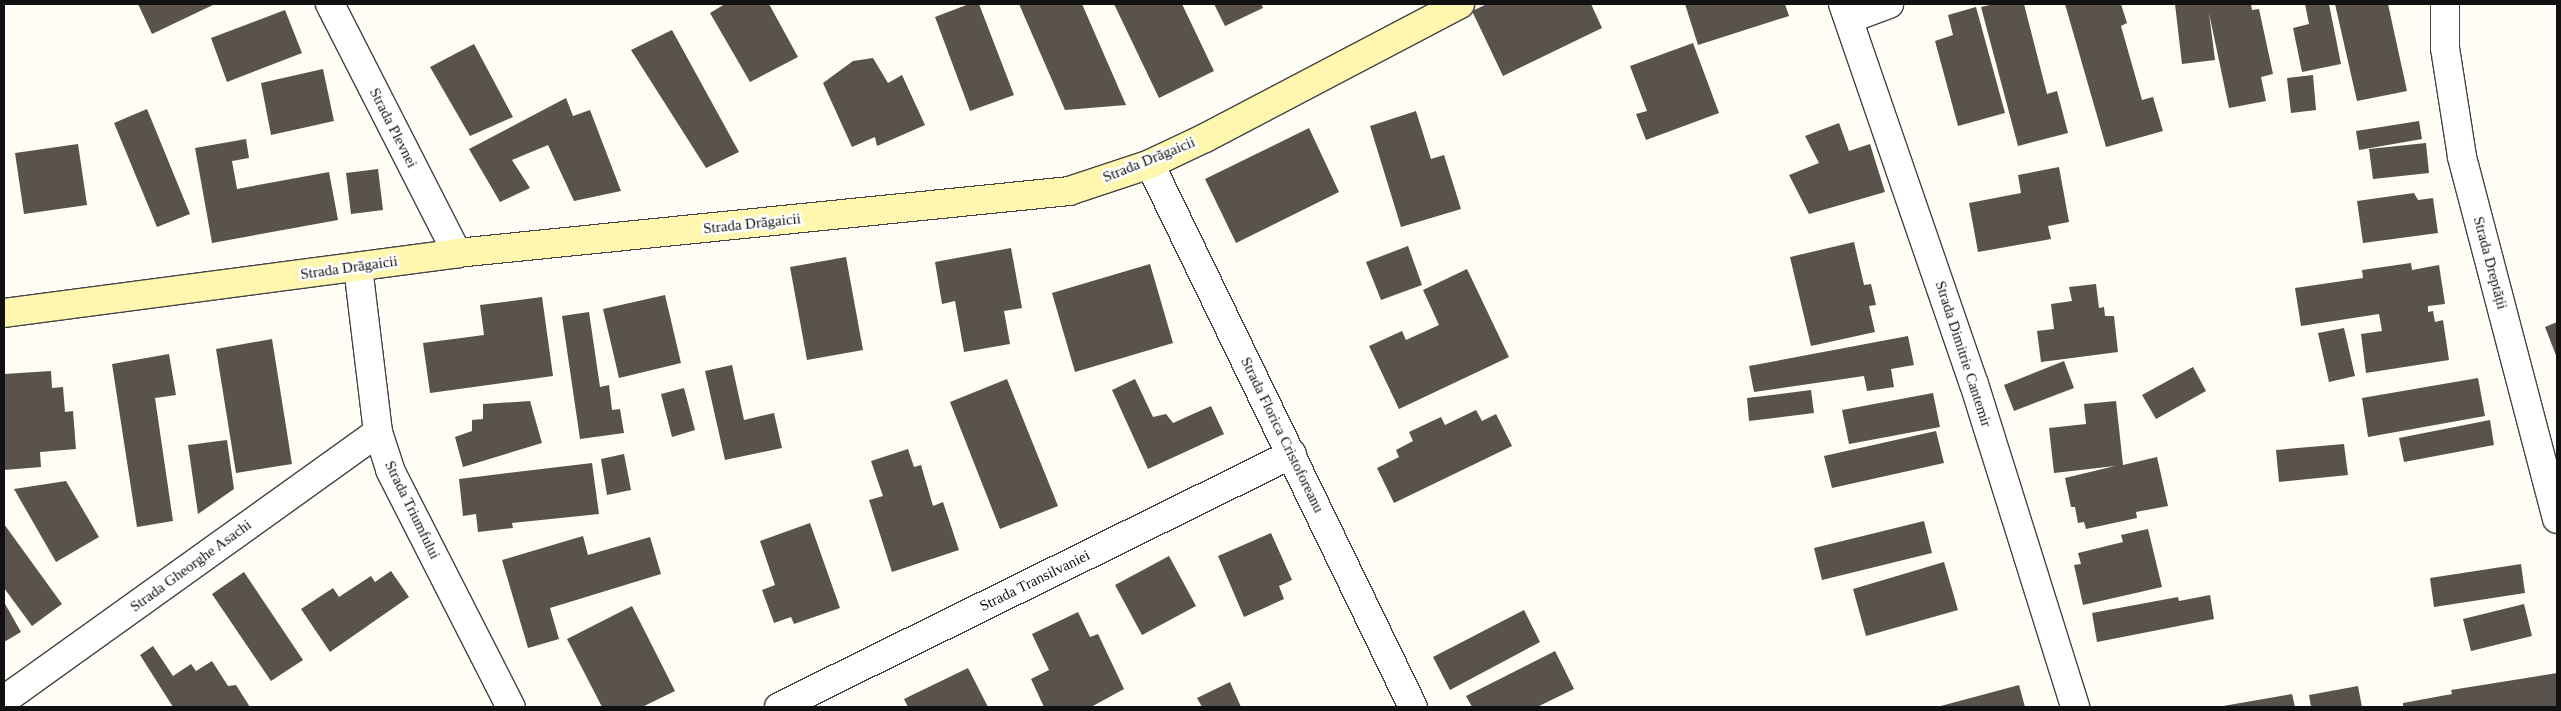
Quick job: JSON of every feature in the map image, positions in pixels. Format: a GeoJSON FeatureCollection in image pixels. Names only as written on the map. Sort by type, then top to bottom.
{"type":"FeatureCollection","features":[{"type":"Feature","properties":{"kind":"street","name":"Strada Plevnei"},"geometry":{"type":"LineString","coordinates":[[330,4],[457,252]]}},
{"type":"Feature","properties":{"kind":"street","name":"Strada Drăgaicii"},"geometry":{"type":"LineString","coordinates":[[4,313],[358,267],[457,252],[1059,192],[1150,164],[1460,4]]}},
{"type":"Feature","properties":{"kind":"street"},"geometry":{"type":"LineString","coordinates":[[1846,12],[1889,4]]}},
{"type":"Feature","properties":{"kind":"street","name":"Strada Dreptății"},"geometry":{"type":"LineString","coordinates":[[2445,4],[2445,48],[2462,157],[2557,518]]}},
{"type":"Feature","properties":{"kind":"street","name":"Strada Dimitrie Cantemir"},"geometry":{"type":"LineString","coordinates":[[1846,12],[1977,394],[2075,707]]}},
{"type":"Feature","properties":{"kind":"street","name":"Strada Florica Cristoforeanu"},"geometry":{"type":"LineString","coordinates":[[1150,164],[1292,454],[1412,707]]}},
{"type":"Feature","properties":{"kind":"street","name":"Strada Triumfului"},"geometry":{"type":"LineString","coordinates":[[358,267],[378,432],[390,470],[511,707]]}},
{"type":"Feature","properties":{"kind":"street","name":"Strada Gheorghe Asachi"},"geometry":{"type":"LineString","coordinates":[[4,700],[378,432]]}},
{"type":"Feature","properties":{"kind":"street","name":"Strada Transilvaniei"},"geometry":{"type":"LineString","coordinates":[[779,707],[1292,454]]}},
{"type":"Feature","properties":{"kind":"building"},"geometry":{"type":"Polygon","coordinates":[[[138,4],[215,4],[152,34],[138,4]]]}},
{"type":"Feature","properties":{"kind":"building"},"geometry":{"type":"Polygon","coordinates":[[[725,4],[769,4],[798,57],[750,82],[710,13],[725,4]]]}},
{"type":"Feature","properties":{"kind":"building"},"geometry":{"type":"Polygon","coordinates":[[[969,4],[979,4],[1014,95],[970,111],[935,17],[969,4]]]}},
{"type":"Feature","properties":{"kind":"building"},"geometry":{"type":"Polygon","coordinates":[[[1019,4],[1082,4],[1126,105],[1065,110],[1019,4]]]}},
{"type":"Feature","properties":{"kind":"building"},"geometry":{"type":"Polygon","coordinates":[[[1114,4],[1182,4],[1214,71],[1159,98],[1114,4]]]}},
{"type":"Feature","properties":{"kind":"building"},"geometry":{"type":"Polygon","coordinates":[[[1214,4],[1261,4],[1263,8],[1225,26],[1214,4]]]}},
{"type":"Feature","properties":{"kind":"building"},"geometry":{"type":"Polygon","coordinates":[[[1487,4],[1591,4],[1602,28],[1503,76],[1472,11],[1487,4]]]}},
{"type":"Feature","properties":{"kind":"building"},"geometry":{"type":"Polygon","coordinates":[[[1685,4],[1785,4],[1789,16],[1698,45],[1685,4]]]}},
{"type":"Feature","properties":{"kind":"building"},"geometry":{"type":"Polygon","coordinates":[[[1994,4],[2024,4],[2047,94],[2057,91],[2068,133],[2018,146],[1981,7],[1994,4]]]}},
{"type":"Feature","properties":{"kind":"building"},"geometry":{"type":"Polygon","coordinates":[[[2065,4],[2121,4],[2127,23],[2121,26],[2142,100],[2153,97],[2163,131],[2106,147],[2065,4]]]}},
{"type":"Feature","properties":{"kind":"building"},"geometry":{"type":"Polygon","coordinates":[[[2175,4],[2251,4],[2252,10],[2259,9],[2273,74],[2261,77],[2266,101],[2229,108],[2209,13],[2215,60],[2182,64],[2175,4]]]}},
{"type":"Feature","properties":{"kind":"building"},"geometry":{"type":"Polygon","coordinates":[[[2305,4],[2329,4],[2341,64],[2302,72],[2293,28],[2309,24],[2305,4]]]}},
{"type":"Feature","properties":{"kind":"building"},"geometry":{"type":"Polygon","coordinates":[[[2335,4],[2388,4],[2407,91],[2357,101],[2335,4]]]}},
{"type":"Feature","properties":{"kind":"building"},"geometry":{"type":"Polygon","coordinates":[[[1976,7],[2005,113],[1958,126],[1935,41],[1953,35],[1948,15],[1976,7]]]}},
{"type":"Feature","properties":{"kind":"building"},"geometry":{"type":"Polygon","coordinates":[[[285,10],[302,53],[227,82],[211,38],[285,10]]]}},
{"type":"Feature","properties":{"kind":"building"},"geometry":{"type":"Polygon","coordinates":[[[672,30],[739,152],[706,168],[631,50],[672,30]]]}},
{"type":"Feature","properties":{"kind":"building"},"geometry":{"type":"Polygon","coordinates":[[[1693,43],[1719,113],[1646,140],[1636,114],[1647,111],[1630,66],[1693,43]]]}},
{"type":"Feature","properties":{"kind":"building"},"geometry":{"type":"Polygon","coordinates":[[[474,44],[513,117],[470,136],[430,67],[474,44]]]}},
{"type":"Feature","properties":{"kind":"building"},"geometry":{"type":"Polygon","coordinates":[[[873,58],[888,83],[902,75],[925,125],[877,146],[875,137],[852,147],[823,83],[853,61],[873,58]]]}},
{"type":"Feature","properties":{"kind":"building"},"geometry":{"type":"Polygon","coordinates":[[[323,69],[334,121],[271,135],[261,83],[323,69]]]}},
{"type":"Feature","properties":{"kind":"building"},"geometry":{"type":"Polygon","coordinates":[[[2313,75],[2316,110],[2291,113],[2287,78],[2313,75]]]}},
{"type":"Feature","properties":{"kind":"building"},"geometry":{"type":"Polygon","coordinates":[[[566,98],[573,116],[590,110],[621,191],[574,201],[548,145],[512,160],[530,188],[500,202],[469,149],[566,98]]]}},
{"type":"Feature","properties":{"kind":"building"},"geometry":{"type":"Polygon","coordinates":[[[147,109],[190,214],[157,227],[114,123],[147,109]]]}},
{"type":"Feature","properties":{"kind":"building"},"geometry":{"type":"Polygon","coordinates":[[[1416,111],[1431,159],[1444,155],[1461,209],[1401,227],[1370,126],[1416,111]]]}},
{"type":"Feature","properties":{"kind":"building"},"geometry":{"type":"Polygon","coordinates":[[[2419,121],[2422,139],[2359,150],[2356,131],[2419,121]]]}},
{"type":"Feature","properties":{"kind":"building"},"geometry":{"type":"Polygon","coordinates":[[[1839,123],[1849,151],[1870,144],[1885,192],[1809,214],[1789,175],[1819,163],[1805,136],[1839,123]]]}},
{"type":"Feature","properties":{"kind":"building"},"geometry":{"type":"Polygon","coordinates":[[[1309,128],[1339,192],[1236,243],[1205,179],[1309,128]]]}},
{"type":"Feature","properties":{"kind":"building"},"geometry":{"type":"Polygon","coordinates":[[[246,139],[249,158],[232,161],[237,189],[329,172],[338,220],[212,243],[195,148],[246,139]]]}},
{"type":"Feature","properties":{"kind":"building"},"geometry":{"type":"Polygon","coordinates":[[[2426,143],[2429,173],[2373,179],[2369,149],[2426,143]]]}},
{"type":"Feature","properties":{"kind":"building"},"geometry":{"type":"Polygon","coordinates":[[[78,144],[87,205],[24,214],[15,153],[78,144]]]}},
{"type":"Feature","properties":{"kind":"building"},"geometry":{"type":"Polygon","coordinates":[[[2059,167],[2069,222],[2048,226],[2051,239],[1978,252],[1969,203],[2021,193],[2018,175],[2059,167]]]}},
{"type":"Feature","properties":{"kind":"building"},"geometry":{"type":"Polygon","coordinates":[[[378,169],[383,210],[351,214],[346,173],[378,169]]]}},
{"type":"Feature","properties":{"kind":"building"},"geometry":{"type":"Polygon","coordinates":[[[2414,193],[2418,200],[2433,198],[2438,233],[2363,243],[2357,201],[2414,193]]]}},
{"type":"Feature","properties":{"kind":"building"},"geometry":{"type":"Polygon","coordinates":[[[1854,242],[1864,285],[1871,284],[1876,305],[1869,306],[1875,332],[1811,346],[1790,257],[1854,242]]]}},
{"type":"Feature","properties":{"kind":"building"},"geometry":{"type":"Polygon","coordinates":[[[1408,246],[1422,285],[1381,300],[1366,262],[1408,246]]]}},
{"type":"Feature","properties":{"kind":"building"},"geometry":{"type":"Polygon","coordinates":[[[1011,248],[1022,308],[1004,311],[1010,344],[964,352],[955,301],[942,304],[935,262],[1011,248]]]}},
{"type":"Feature","properties":{"kind":"building"},"geometry":{"type":"Polygon","coordinates":[[[846,257],[863,350],[807,360],[790,267],[846,257]]]}},
{"type":"Feature","properties":{"kind":"building"},"geometry":{"type":"Polygon","coordinates":[[[2411,263],[2412,270],[2439,265],[2445,304],[2428,306],[2428,312],[2433,311],[2435,322],[2443,320],[2449,360],[2366,373],[2361,334],[2382,331],[2379,314],[2301,326],[2295,288],[2363,278],[2362,270],[2411,263]]]}},
{"type":"Feature","properties":{"kind":"building"},"geometry":{"type":"Polygon","coordinates":[[[1150,264],[1173,343],[1075,372],[1052,293],[1150,264]]]}},
{"type":"Feature","properties":{"kind":"building"},"geometry":{"type":"Polygon","coordinates":[[[1467,269],[1509,357],[1399,409],[1369,346],[1402,331],[1406,340],[1439,325],[1423,290],[1467,269]]]}},
{"type":"Feature","properties":{"kind":"building"},"geometry":{"type":"Polygon","coordinates":[[[2096,284],[2099,308],[2104,307],[2105,316],[2114,316],[2118,352],[2041,362],[2037,331],[2054,329],[2051,304],[2072,301],[2069,287],[2096,284]]]}},
{"type":"Feature","properties":{"kind":"building"},"geometry":{"type":"Polygon","coordinates":[[[665,295],[681,363],[619,378],[603,309],[665,295]]]}},
{"type":"Feature","properties":{"kind":"building"},"geometry":{"type":"Polygon","coordinates":[[[542,297],[553,376],[430,393],[423,343],[484,335],[480,305],[542,297]]]}},
{"type":"Feature","properties":{"kind":"building"},"geometry":{"type":"Polygon","coordinates":[[[589,312],[600,387],[609,385],[612,410],[620,409],[624,433],[580,439],[562,316],[589,312]]]}},
{"type":"Feature","properties":{"kind":"building"},"geometry":{"type":"Polygon","coordinates":[[[2557,322],[2557,358],[2545,327],[2557,322]]]}},
{"type":"Feature","properties":{"kind":"building"},"geometry":{"type":"Polygon","coordinates":[[[2344,328],[2355,376],[2329,382],[2318,333],[2344,328]]]}},
{"type":"Feature","properties":{"kind":"building"},"geometry":{"type":"Polygon","coordinates":[[[1908,336],[1914,365],[1891,369],[1894,387],[1867,391],[1864,376],[1754,392],[1749,366],[1908,336]]]}},
{"type":"Feature","properties":{"kind":"building"},"geometry":{"type":"Polygon","coordinates":[[[272,339],[292,464],[236,473],[216,349],[272,339]]]}},
{"type":"Feature","properties":{"kind":"building"},"geometry":{"type":"Polygon","coordinates":[[[169,354],[176,395],[155,398],[173,521],[137,527],[112,364],[169,354]]]}},
{"type":"Feature","properties":{"kind":"building"},"geometry":{"type":"Polygon","coordinates":[[[2064,361],[2074,388],[2014,411],[2004,385],[2064,361]]]}},
{"type":"Feature","properties":{"kind":"building"},"geometry":{"type":"Polygon","coordinates":[[[732,365],[744,420],[774,413],[782,448],[725,460],[705,371],[732,365]]]}},
{"type":"Feature","properties":{"kind":"building"},"geometry":{"type":"Polygon","coordinates":[[[2193,367],[2206,391],[2156,419],[2142,395],[2193,367]]]}},
{"type":"Feature","properties":{"kind":"building"},"geometry":{"type":"Polygon","coordinates":[[[51,371],[52,388],[63,387],[65,412],[73,411],[76,449],[40,452],[41,467],[4,470],[4,374],[51,371]]]}},
{"type":"Feature","properties":{"kind":"building"},"geometry":{"type":"Polygon","coordinates":[[[2478,378],[2485,416],[2368,437],[2362,398],[2478,378]]]}},
{"type":"Feature","properties":{"kind":"building"},"geometry":{"type":"Polygon","coordinates":[[[1007,379],[1058,506],[1000,529],[950,402],[1007,379]]]}},
{"type":"Feature","properties":{"kind":"building"},"geometry":{"type":"Polygon","coordinates":[[[1135,379],[1153,417],[1166,414],[1173,423],[1211,406],[1224,434],[1148,469],[1112,390],[1135,379]]]}},
{"type":"Feature","properties":{"kind":"building"},"geometry":{"type":"Polygon","coordinates":[[[684,388],[695,430],[672,437],[661,394],[684,388]]]}},
{"type":"Feature","properties":{"kind":"building"},"geometry":{"type":"Polygon","coordinates":[[[1811,390],[1814,413],[1749,421],[1747,398],[1811,390]]]}},
{"type":"Feature","properties":{"kind":"building"},"geometry":{"type":"Polygon","coordinates":[[[1933,393],[1940,427],[1849,444],[1842,410],[1933,393]]]}},
{"type":"Feature","properties":{"kind":"building"},"geometry":{"type":"Polygon","coordinates":[[[530,401],[542,443],[463,467],[455,437],[472,431],[472,420],[483,419],[483,404],[530,401]]]}},
{"type":"Feature","properties":{"kind":"building"},"geometry":{"type":"Polygon","coordinates":[[[2116,401],[2123,465],[2157,457],[2168,506],[2136,512],[2137,518],[2086,529],[2084,522],[2078,523],[2075,507],[2071,507],[2065,478],[2115,466],[2054,473],[2049,428],[2086,424],[2084,404],[2116,401]]]}},
{"type":"Feature","properties":{"kind":"building"},"geometry":{"type":"Polygon","coordinates":[[[1476,410],[1482,421],[1496,414],[1512,446],[1394,503],[1377,468],[1399,457],[1396,450],[1413,441],[1409,432],[1441,417],[1445,425],[1476,410]]]}},
{"type":"Feature","properties":{"kind":"building"},"geometry":{"type":"Polygon","coordinates":[[[2490,420],[2494,445],[2404,462],[2399,438],[2490,420]]]}},
{"type":"Feature","properties":{"kind":"building"},"geometry":{"type":"Polygon","coordinates":[[[1936,431],[1944,463],[1832,488],[1824,456],[1936,431]]]}},
{"type":"Feature","properties":{"kind":"building"},"geometry":{"type":"Polygon","coordinates":[[[227,440],[234,489],[198,514],[188,445],[227,440]]]}},
{"type":"Feature","properties":{"kind":"building"},"geometry":{"type":"Polygon","coordinates":[[[2344,444],[2348,475],[2279,482],[2276,450],[2344,444]]]}},
{"type":"Feature","properties":{"kind":"building"},"geometry":{"type":"Polygon","coordinates":[[[908,449],[914,467],[921,465],[933,506],[943,502],[959,550],[892,572],[869,500],[883,496],[871,461],[908,449]]]}},
{"type":"Feature","properties":{"kind":"building"},"geometry":{"type":"Polygon","coordinates":[[[624,454],[631,490],[607,495],[601,459],[624,454]]]}},
{"type":"Feature","properties":{"kind":"building"},"geometry":{"type":"Polygon","coordinates":[[[592,463],[599,514],[512,523],[513,528],[478,532],[476,514],[463,516],[459,479],[592,463]]]}},
{"type":"Feature","properties":{"kind":"building"},"geometry":{"type":"Polygon","coordinates":[[[66,481],[99,537],[56,562],[14,489],[66,481]]]}},
{"type":"Feature","properties":{"kind":"building"},"geometry":{"type":"Polygon","coordinates":[[[1924,521],[1932,553],[1822,580],[1814,548],[1924,521]]]}},
{"type":"Feature","properties":{"kind":"building"},"geometry":{"type":"Polygon","coordinates":[[[810,523],[840,608],[794,624],[791,617],[774,623],[762,590],[775,585],[760,541],[810,523]]]}},
{"type":"Feature","properties":{"kind":"building"},"geometry":{"type":"Polygon","coordinates":[[[4,524],[62,604],[32,626],[4,588],[4,524]]]}},
{"type":"Feature","properties":{"kind":"building"},"geometry":{"type":"Polygon","coordinates":[[[2148,529],[2162,587],[2083,605],[2074,565],[2081,564],[2078,553],[2123,542],[2121,535],[2148,529]]]}},
{"type":"Feature","properties":{"kind":"building"},"geometry":{"type":"Polygon","coordinates":[[[1271,533],[1292,580],[1279,586],[1284,599],[1244,617],[1218,556],[1271,533]]]}},
{"type":"Feature","properties":{"kind":"building"},"geometry":{"type":"Polygon","coordinates":[[[583,536],[588,555],[650,537],[661,574],[550,608],[559,639],[528,648],[502,560],[583,536]]]}},
{"type":"Feature","properties":{"kind":"building"},"geometry":{"type":"Polygon","coordinates":[[[1169,556],[1196,606],[1142,635],[1115,585],[1169,556]]]}},
{"type":"Feature","properties":{"kind":"building"},"geometry":{"type":"Polygon","coordinates":[[[1944,562],[1958,610],[1866,636],[1853,589],[1944,562]]]}},
{"type":"Feature","properties":{"kind":"building"},"geometry":{"type":"Polygon","coordinates":[[[2521,564],[2525,593],[2434,607],[2430,578],[2521,564]]]}},
{"type":"Feature","properties":{"kind":"building"},"geometry":{"type":"Polygon","coordinates":[[[391,571],[409,597],[330,652],[301,609],[333,588],[339,597],[371,576],[375,582],[391,571]]]}},
{"type":"Feature","properties":{"kind":"building"},"geometry":{"type":"Polygon","coordinates":[[[244,572],[303,660],[271,681],[212,594],[244,572]]]}},
{"type":"Feature","properties":{"kind":"building"},"geometry":{"type":"Polygon","coordinates":[[[2210,595],[2214,619],[2097,642],[2092,613],[2178,597],[2179,601],[2210,595]]]}},
{"type":"Feature","properties":{"kind":"building"},"geometry":{"type":"Polygon","coordinates":[[[4,602],[21,632],[4,642],[4,602]]]}},
{"type":"Feature","properties":{"kind":"building"},"geometry":{"type":"Polygon","coordinates":[[[2524,604],[2532,636],[2471,651],[2463,619],[2524,604]]]}},
{"type":"Feature","properties":{"kind":"building"},"geometry":{"type":"Polygon","coordinates":[[[632,606],[675,691],[642,707],[602,707],[567,639],[632,606]]]}},
{"type":"Feature","properties":{"kind":"building"},"geometry":{"type":"Polygon","coordinates":[[[1524,610],[1540,642],[1450,690],[1433,657],[1524,610]]]}},
{"type":"Feature","properties":{"kind":"building"},"geometry":{"type":"Polygon","coordinates":[[[1078,612],[1090,637],[1098,634],[1124,689],[1091,707],[1044,707],[1031,679],[1049,670],[1032,634],[1078,612]]]}},
{"type":"Feature","properties":{"kind":"building"},"geometry":{"type":"Polygon","coordinates":[[[153,646],[173,676],[191,664],[196,671],[212,661],[228,686],[236,685],[250,707],[173,707],[140,655],[153,646]]]}},
{"type":"Feature","properties":{"kind":"building"},"geometry":{"type":"Polygon","coordinates":[[[1555,651],[1574,689],[1537,707],[1472,707],[1466,696],[1555,651]]]}},
{"type":"Feature","properties":{"kind":"building"},"geometry":{"type":"Polygon","coordinates":[[[968,668],[988,707],[908,707],[904,699],[968,668]]]}},
{"type":"Feature","properties":{"kind":"building"},"geometry":{"type":"Polygon","coordinates":[[[2557,673],[2557,707],[2403,707],[2403,703],[2452,694],[2451,690],[2557,673]]]}},
{"type":"Feature","properties":{"kind":"building"},"geometry":{"type":"Polygon","coordinates":[[[1230,682],[1241,707],[1202,707],[1197,698],[1230,682]]]}},
{"type":"Feature","properties":{"kind":"building"},"geometry":{"type":"Polygon","coordinates":[[[2019,685],[2025,707],[1937,707],[2019,685]]]}},
{"type":"Feature","properties":{"kind":"building"},"geometry":{"type":"Polygon","coordinates":[[[2358,686],[2362,707],[2311,707],[2309,695],[2358,686]]]}},
{"type":"Feature","properties":{"kind":"building"},"geometry":{"type":"Polygon","coordinates":[[[2292,694],[2295,707],[2223,707],[2223,706],[2292,694]]]}}]}
